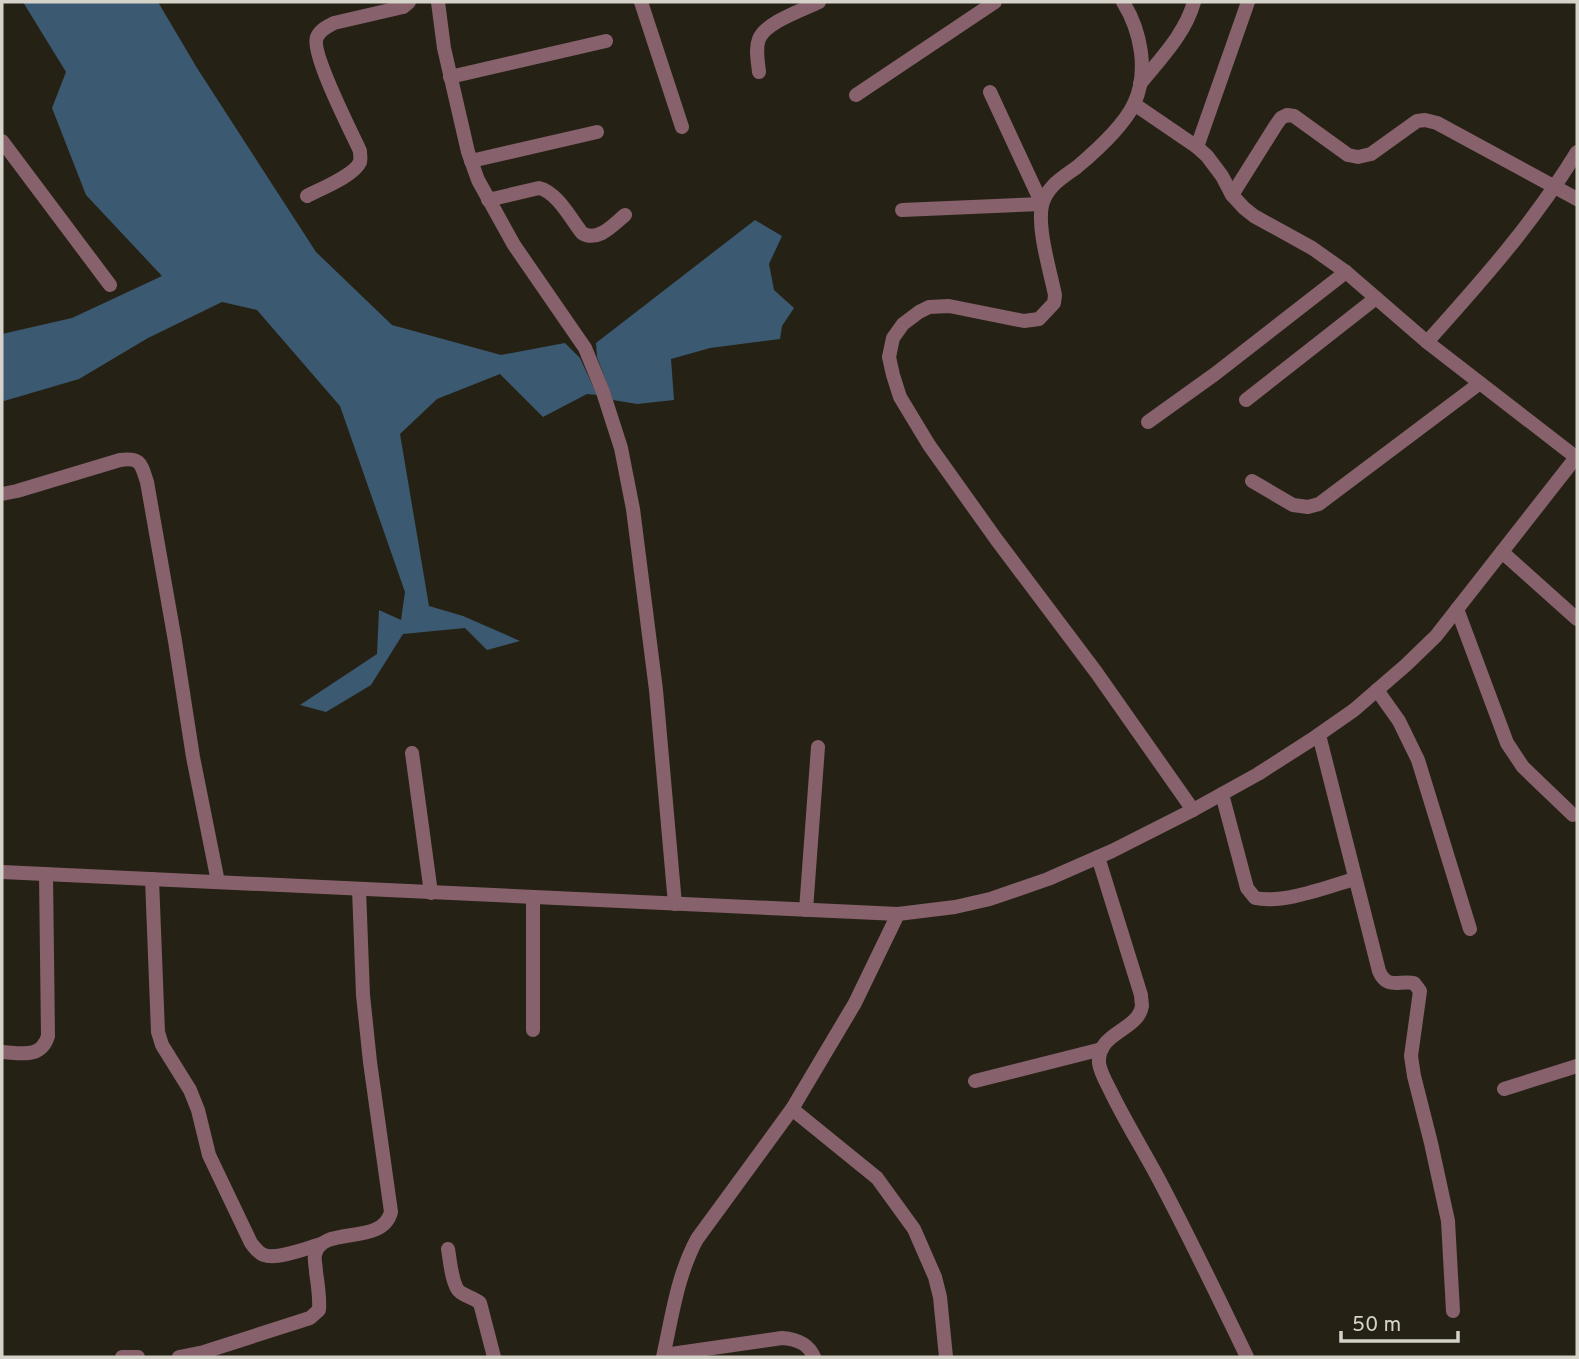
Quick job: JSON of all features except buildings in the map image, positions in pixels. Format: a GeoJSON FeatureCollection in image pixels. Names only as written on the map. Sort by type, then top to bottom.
{"type":"FeatureCollection","features":[{"type":"Feature","properties":{"kind":"street"},"geometry":{"type":"LineString","coordinates":[[307,196],[352,172],[361,159],[316,47],[317,37],[334,23],[403,7],[409,2]]}},
{"type":"Feature","properties":{"kind":"street"},"geometry":{"type":"LineString","coordinates":[[438,2],[450,76],[478,180],[514,245],[584,348],[603,392],[621,448],[633,509],[656,690],[675,904]]}},
{"type":"Feature","properties":{"kind":"street"},"geometry":{"type":"LineString","coordinates":[[641,2],[682,127]]}},
{"type":"Feature","properties":{"kind":"street"},"geometry":{"type":"LineString","coordinates":[[759,72],[757,49],[759,38],[765,29],[820,2]]}},
{"type":"Feature","properties":{"kind":"street"},"geometry":{"type":"LineString","coordinates":[[856,95],[995,2]]}},
{"type":"Feature","properties":{"kind":"street"},"geometry":{"type":"LineString","coordinates":[[1123,2],[1139,33],[1142,52],[1140,85],[1133,104],[1102,145],[1049,188],[1042,204],[1040,222],[1055,295],[1054,303],[1039,319],[1024,321],[949,306],[929,307],[903,324],[893,338],[889,357],[900,397],[929,445],[1096,672],[1193,810]]}},
{"type":"Feature","properties":{"kind":"street"},"geometry":{"type":"LineString","coordinates":[[1140,85],[1180,35],[1194,2]]}},
{"type":"Feature","properties":{"kind":"street"},"geometry":{"type":"LineString","coordinates":[[1197,147],[1248,2]]}},
{"type":"Feature","properties":{"kind":"street"},"geometry":{"type":"LineString","coordinates":[[450,76],[606,41]]}},
{"type":"Feature","properties":{"kind":"street"},"geometry":{"type":"LineString","coordinates":[[990,92],[1042,204]]}},
{"type":"Feature","properties":{"kind":"street"},"geometry":{"type":"LineString","coordinates":[[2,872],[898,914],[990,900],[1038,883],[1193,810],[1258,774],[1319,735],[1377,691],[1436,636],[1577,457],[1427,342],[1346,272],[1312,248],[1254,216],[1232,195],[1215,166],[1197,147],[1133,104]]}},
{"type":"Feature","properties":{"kind":"street"},"geometry":{"type":"LineString","coordinates":[[1232,195],[1276,125],[1287,115],[1294,117],[1348,155],[1358,157],[1371,154],[1418,121],[1437,123],[1577,199]]}},
{"type":"Feature","properties":{"kind":"street"},"geometry":{"type":"LineString","coordinates":[[471,161],[597,132]]}},
{"type":"Feature","properties":{"kind":"street"},"geometry":{"type":"LineString","coordinates":[[2,141],[110,285]]}},
{"type":"Feature","properties":{"kind":"street"},"geometry":{"type":"LineString","coordinates":[[1427,342],[1487,275],[1556,187],[1577,152]]}},
{"type":"Feature","properties":{"kind":"street"},"geometry":{"type":"LineString","coordinates":[[488,200],[539,188],[547,190],[588,237],[597,236],[625,215]]}},
{"type":"Feature","properties":{"kind":"street"},"geometry":{"type":"LineString","coordinates":[[902,210],[1042,204]]}},
{"type":"Feature","properties":{"kind":"street"},"geometry":{"type":"LineString","coordinates":[[1148,422],[1215,374],[1346,272]]}},
{"type":"Feature","properties":{"kind":"street"},"geometry":{"type":"LineString","coordinates":[[1246,400],[1376,298]]}},
{"type":"Feature","properties":{"kind":"street"},"geometry":{"type":"LineString","coordinates":[[1252,481],[1293,505],[1308,507],[1319,503],[1480,383]]}},
{"type":"Feature","properties":{"kind":"street"},"geometry":{"type":"LineString","coordinates":[[2,494],[120,460],[132,459],[138,462],[147,482],[193,757],[218,882]]}},
{"type":"Feature","properties":{"kind":"street"},"geometry":{"type":"LineString","coordinates":[[1502,552],[1577,619]]}},
{"type":"Feature","properties":{"kind":"street"},"geometry":{"type":"LineString","coordinates":[[1457,609],[1507,743],[1523,767],[1573,815]]}},
{"type":"Feature","properties":{"kind":"street"},"geometry":{"type":"LineString","coordinates":[[1377,691],[1399,721],[1418,760],[1470,929]]}},
{"type":"Feature","properties":{"kind":"street"},"geometry":{"type":"LineString","coordinates":[[1319,735],[1382,978],[1394,984],[1409,982],[1420,991],[1411,1056],[1448,1221],[1453,1311]]}},
{"type":"Feature","properties":{"kind":"street"},"geometry":{"type":"LineString","coordinates":[[806,910],[818,747]]}},
{"type":"Feature","properties":{"kind":"street"},"geometry":{"type":"LineString","coordinates":[[412,753],[431,893]]}},
{"type":"Feature","properties":{"kind":"street"},"geometry":{"type":"LineString","coordinates":[[1222,794],[1247,888],[1255,898],[1268,901],[1283,899],[1355,879]]}},
{"type":"Feature","properties":{"kind":"street"},"geometry":{"type":"LineString","coordinates":[[1098,857],[1142,1005],[1138,1015],[1109,1038],[1102,1048],[1099,1063],[1122,1116],[1199,1257],[1247,1357]]}},
{"type":"Feature","properties":{"kind":"street"},"geometry":{"type":"LineString","coordinates":[[2,1052],[32,1054],[41,1050],[48,1036],[46,874]]}},
{"type":"Feature","properties":{"kind":"street"},"geometry":{"type":"LineString","coordinates":[[152,879],[158,1032],[162,1045],[186,1082],[194,1100],[209,1155],[251,1243],[257,1251],[266,1256],[276,1256],[344,1236],[373,1231],[390,1218],[363,995],[359,889]]}},
{"type":"Feature","properties":{"kind":"street"},"geometry":{"type":"LineString","coordinates":[[533,897],[534,1030]]}},
{"type":"Feature","properties":{"kind":"street"},"geometry":{"type":"LineString","coordinates":[[814,1357],[802,1343],[795,1339],[782,1338],[663,1356],[678,1286],[689,1254],[697,1239],[792,1109],[855,1003],[898,914]]}},
{"type":"Feature","properties":{"kind":"street"},"geometry":{"type":"LineString","coordinates":[[975,1081],[1102,1048]]}},
{"type":"Feature","properties":{"kind":"street"},"geometry":{"type":"LineString","coordinates":[[1504,1089],[1577,1068]]}},
{"type":"Feature","properties":{"kind":"street"},"geometry":{"type":"LineString","coordinates":[[792,1109],[877,1178],[915,1229],[935,1277],[940,1297],[946,1357]]}},
{"type":"Feature","properties":{"kind":"street"},"geometry":{"type":"LineString","coordinates":[[179,1357],[204,1352],[310,1318],[319,1310],[315,1254],[321,1244]]}},
{"type":"Feature","properties":{"kind":"street"},"geometry":{"type":"LineString","coordinates":[[448,1249],[456,1287],[461,1293],[481,1303],[494,1357]]}},
{"type":"Feature","properties":{"kind":"street"},"geometry":{"type":"LineString","coordinates":[[122,1357],[138,1357]]}},
{"type":"Feature","properties":{"kind":"water"},"geometry":{"type":"Polygon","coordinates":[[[23,2],[158,2],[197,68],[316,252],[392,325],[501,355],[565,343],[580,358],[597,395],[587,394],[543,417],[500,374],[437,399],[400,434],[429,606],[463,616],[520,641],[487,650],[465,628],[403,634],[371,685],[326,712],[300,705],[377,654],[379,610],[401,620],[405,592],[340,406],[257,310],[222,302],[148,338],[79,379],[4,401],[2,399],[2,334],[72,318],[162,276],[86,195],[52,108],[66,72],[23,2]]]}},
{"type":"Feature","properties":{"kind":"water"},"geometry":{"type":"Polygon","coordinates":[[[755,220],[782,236],[769,264],[774,290],[794,308],[782,326],[780,339],[710,348],[671,359],[674,400],[637,404],[613,400],[597,357],[596,343],[755,220]]]}}]}
